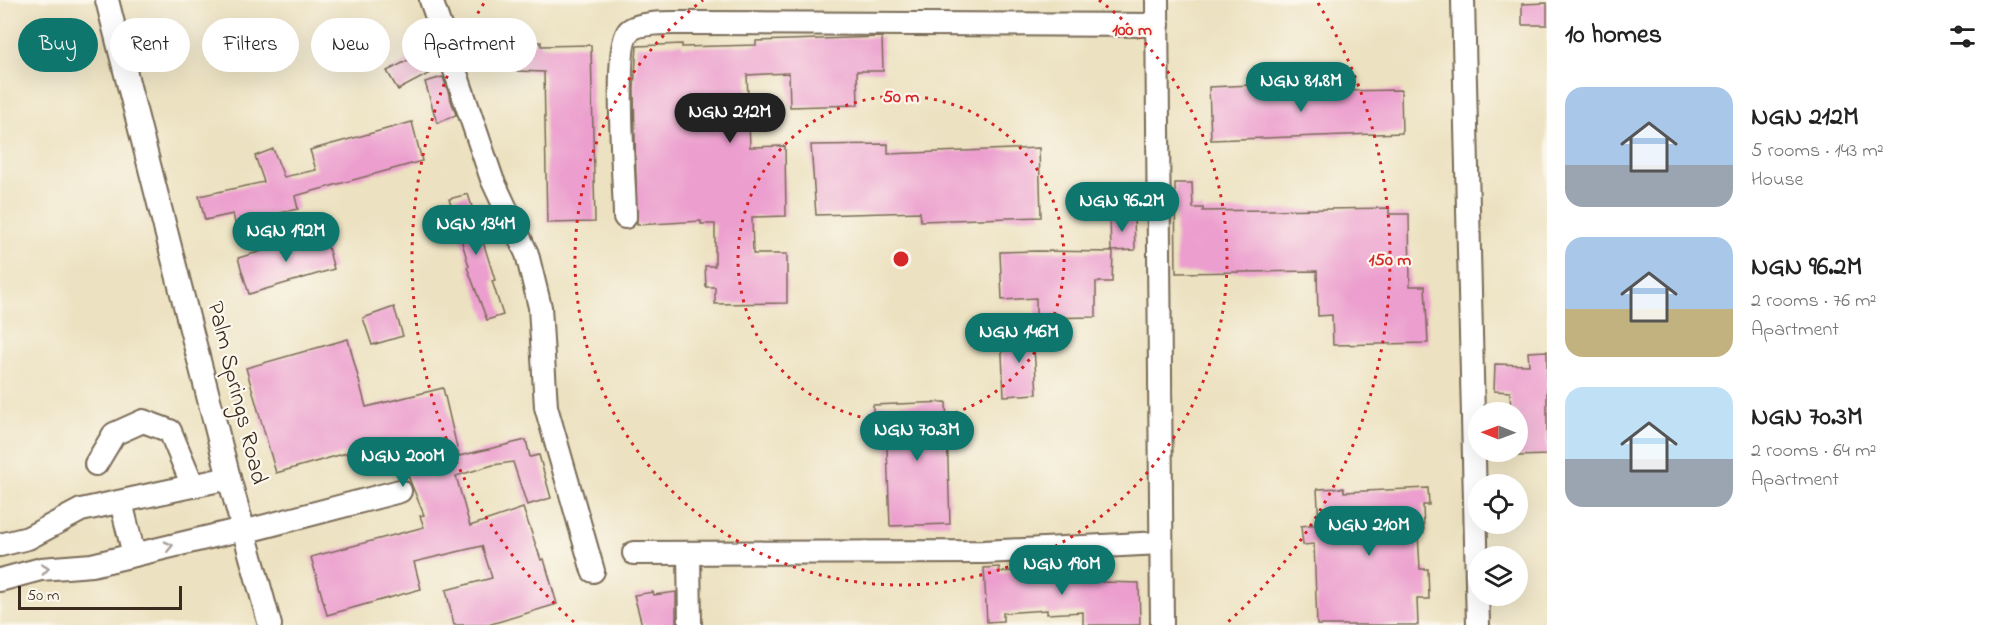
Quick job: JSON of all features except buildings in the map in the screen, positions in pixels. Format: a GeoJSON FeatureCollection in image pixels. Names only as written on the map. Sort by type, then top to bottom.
{"type":"FeatureCollection","features":[{"type":"Feature","properties":{"kind":"street","name":"Palm Springs Road"},"geometry":{"type":"LineString","coordinates":[[107,0],[229,478],[270,625]]}},
{"type":"Feature","properties":{"kind":"street"},"geometry":{"type":"LineString","coordinates":[[431,0],[492,179],[527,254],[540,307],[546,407],[593,571]]}},
{"type":"Feature","properties":{"kind":"street"},"geometry":{"type":"LineString","coordinates":[[1156,0],[1162,625]]}},
{"type":"Feature","properties":{"kind":"street"},"geometry":{"type":"LineString","coordinates":[[1463,0],[1478,625]]}},
{"type":"Feature","properties":{"kind":"street"},"geometry":{"type":"LineString","coordinates":[[625,217],[620,72],[622,50],[627,32],[636,25],[682,22],[1158,25]]}},
{"type":"Feature","properties":{"kind":"street"},"geometry":{"type":"LineString","coordinates":[[96,464],[114,434],[143,421],[170,431],[193,486]]}},
{"type":"Feature","properties":{"kind":"street"},"geometry":{"type":"LineString","coordinates":[[0,545],[28,538],[81,510],[229,478]]}},
{"type":"Feature","properties":{"kind":"street"},"geometry":{"type":"LineString","coordinates":[[0,580],[41,569],[92,565],[400,491]]}},
{"type":"Feature","properties":{"kind":"street"},"geometry":{"type":"LineString","coordinates":[[121,501],[134,555]]}},
{"type":"Feature","properties":{"kind":"street"},"geometry":{"type":"LineString","coordinates":[[634,553],[983,552],[1161,543]]}},
{"type":"Feature","properties":{"kind":"street"},"geometry":{"type":"LineString","coordinates":[[689,552],[690,625]]}}]}
